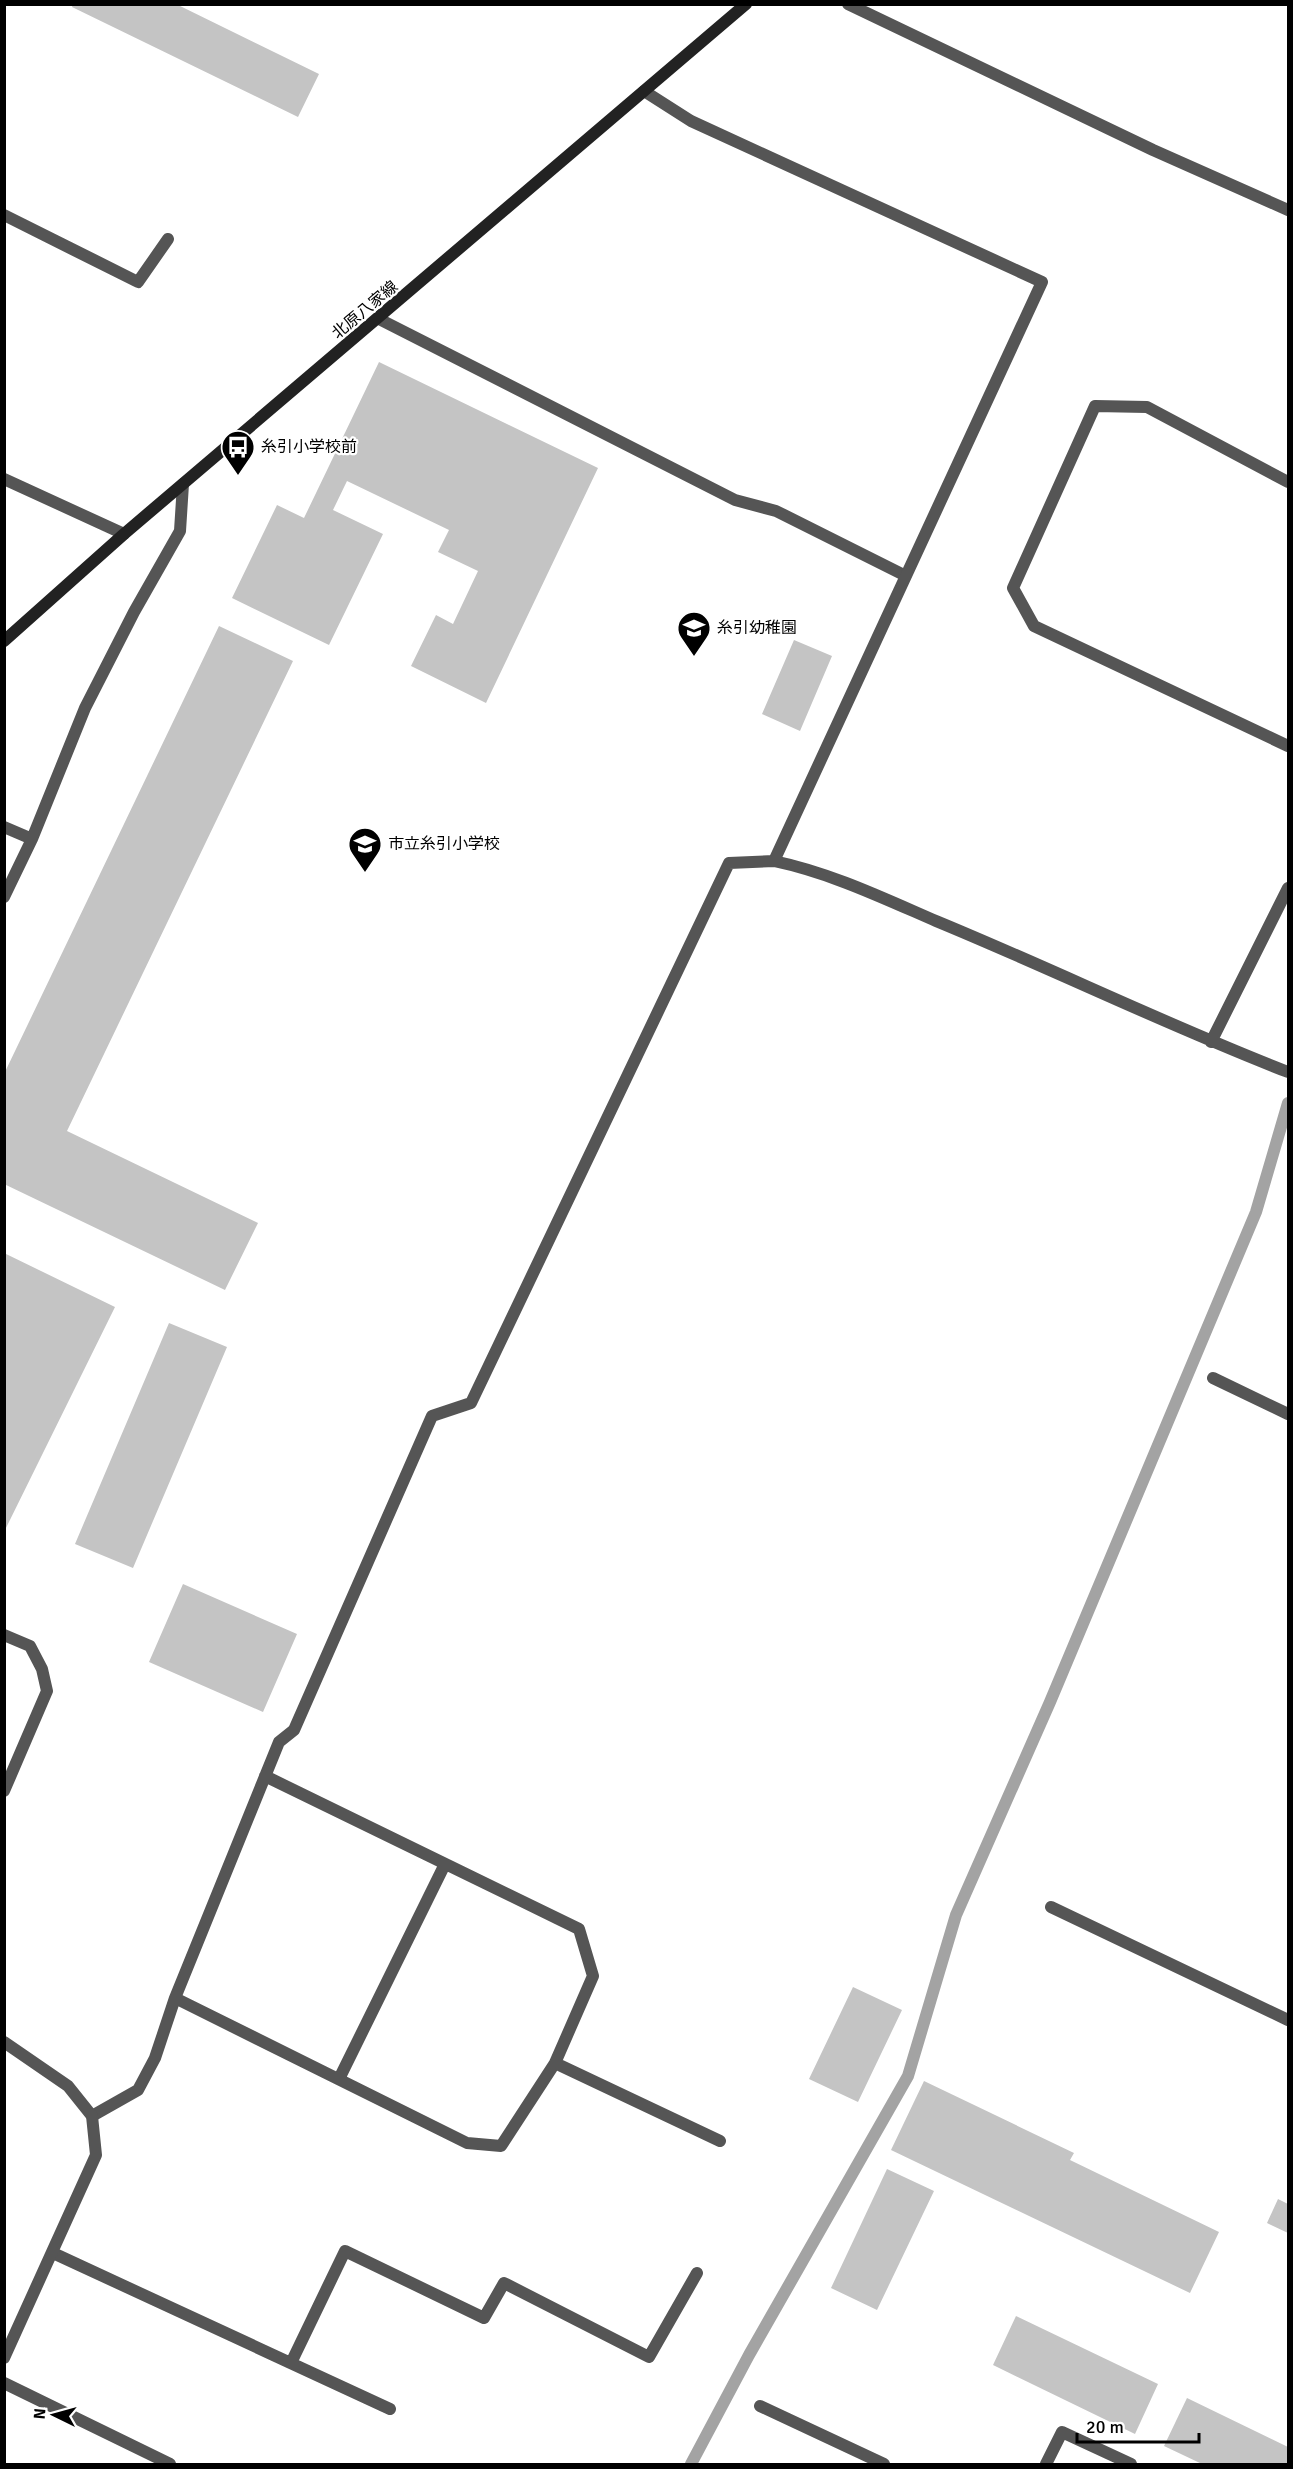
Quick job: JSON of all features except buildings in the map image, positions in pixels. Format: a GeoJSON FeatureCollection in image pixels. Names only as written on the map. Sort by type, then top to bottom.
{"type":"FeatureCollection","features":[{"type":"Feature","properties":{"kind":"main road","name":"北原八家線"},"geometry":{"type":"LineString","coordinates":[[4,641],[124,534],[379,320],[746,4]]}},
{"type":"Feature","properties":{"kind":"street"},"geometry":{"type":"LineString","coordinates":[[848,4],[1153,150],[1288,210]]}},
{"type":"Feature","properties":{"kind":"street"},"geometry":{"type":"LineString","coordinates":[[644,91],[691,121],[1042,282],[957,471],[904,575],[774,861]]}},
{"type":"Feature","properties":{"kind":"street"},"geometry":{"type":"LineString","coordinates":[[4,215],[138,282],[168,239]]}},
{"type":"Feature","properties":{"kind":"street"},"geometry":{"type":"LineString","coordinates":[[379,320],[735,500],[776,511],[904,575]]}},
{"type":"Feature","properties":{"kind":"street"},"geometry":{"type":"LineString","coordinates":[[1288,482],[1147,407],[1095,406],[1013,588],[1034,626],[1288,746]]}},
{"type":"Feature","properties":{"kind":"street"},"geometry":{"type":"LineString","coordinates":[[4,479],[124,534]]}},
{"type":"Feature","properties":{"kind":"street"},"geometry":{"type":"LineString","coordinates":[[4,897],[32,839],[85,708],[134,612],[180,531],[183,484]]}},
{"type":"Feature","properties":{"kind":"street"},"geometry":{"type":"LineString","coordinates":[[4,826],[32,839]]}},
{"type":"Feature","properties":{"kind":"street"},"geometry":{"type":"LineString","coordinates":[[92,2116],[138,2090],[155,2058],[175,1998],[279,1742],[294,1730],[432,1416],[471,1403],[729,864],[774,861],[814,870],[1002,948],[1211,1042],[1288,1072]]}},
{"type":"Feature","properties":{"kind":"street"},"geometry":{"type":"LineString","coordinates":[[1211,1042],[1288,888]]}},
{"type":"Feature","properties":{"kind":"street"},"geometry":{"type":"LineString","coordinates":[[1213,1378],[1288,1414]]}},
{"type":"Feature","properties":{"kind":"street"},"geometry":{"type":"LineString","coordinates":[[4,1635],[30,1647],[42,1669],[47,1691],[4,1791]]}},
{"type":"Feature","properties":{"kind":"street"},"geometry":{"type":"LineString","coordinates":[[175,1998],[467,2143],[501,2146],[555,2063],[593,1976],[579,1929],[265,1776]]}},
{"type":"Feature","properties":{"kind":"street"},"geometry":{"type":"LineString","coordinates":[[339,2079],[445,1864]]}},
{"type":"Feature","properties":{"kind":"street"},"geometry":{"type":"LineString","coordinates":[[1051,1907],[1288,2020]]}},
{"type":"Feature","properties":{"kind":"street"},"geometry":{"type":"LineString","coordinates":[[4,2042],[68,2086],[92,2116],[96,2155],[4,2358]]}},
{"type":"Feature","properties":{"kind":"street"},"geometry":{"type":"LineString","coordinates":[[555,2063],[720,2141]]}},
{"type":"Feature","properties":{"kind":"street"},"geometry":{"type":"LineString","coordinates":[[291,2363],[345,2251],[484,2318],[504,2283],[649,2357],[697,2274]]}},
{"type":"Feature","properties":{"kind":"street"},"geometry":{"type":"LineString","coordinates":[[53,2253],[390,2409]]}},
{"type":"Feature","properties":{"kind":"street"},"geometry":{"type":"LineString","coordinates":[[4,2383],[170,2464]]}},
{"type":"Feature","properties":{"kind":"street"},"geometry":{"type":"LineString","coordinates":[[760,2406],[884,2464]]}},
{"type":"Feature","properties":{"kind":"street"},"geometry":{"type":"LineString","coordinates":[[1046,2464],[1062,2432],[1131,2464]]}},
{"type":"Feature","properties":{"kind":"waterway"},"geometry":{"type":"LineString","coordinates":[[691,2464],[749,2355],[908,2076],[956,1915],[1050,1702],[1256,1212],[1288,1103]]}},
{"type":"Feature","properties":{"kind":"place","name":"糸引小学校前"},"geometry":{"type":"Point","coordinates":[238,476]}},
{"type":"Feature","properties":{"kind":"place","name":"糸引幼稚園"},"geometry":{"type":"Point","coordinates":[694,657]}},
{"type":"Feature","properties":{"kind":"place","name":"市立糸引小学校"},"geometry":{"type":"Point","coordinates":[365,873]}}]}
